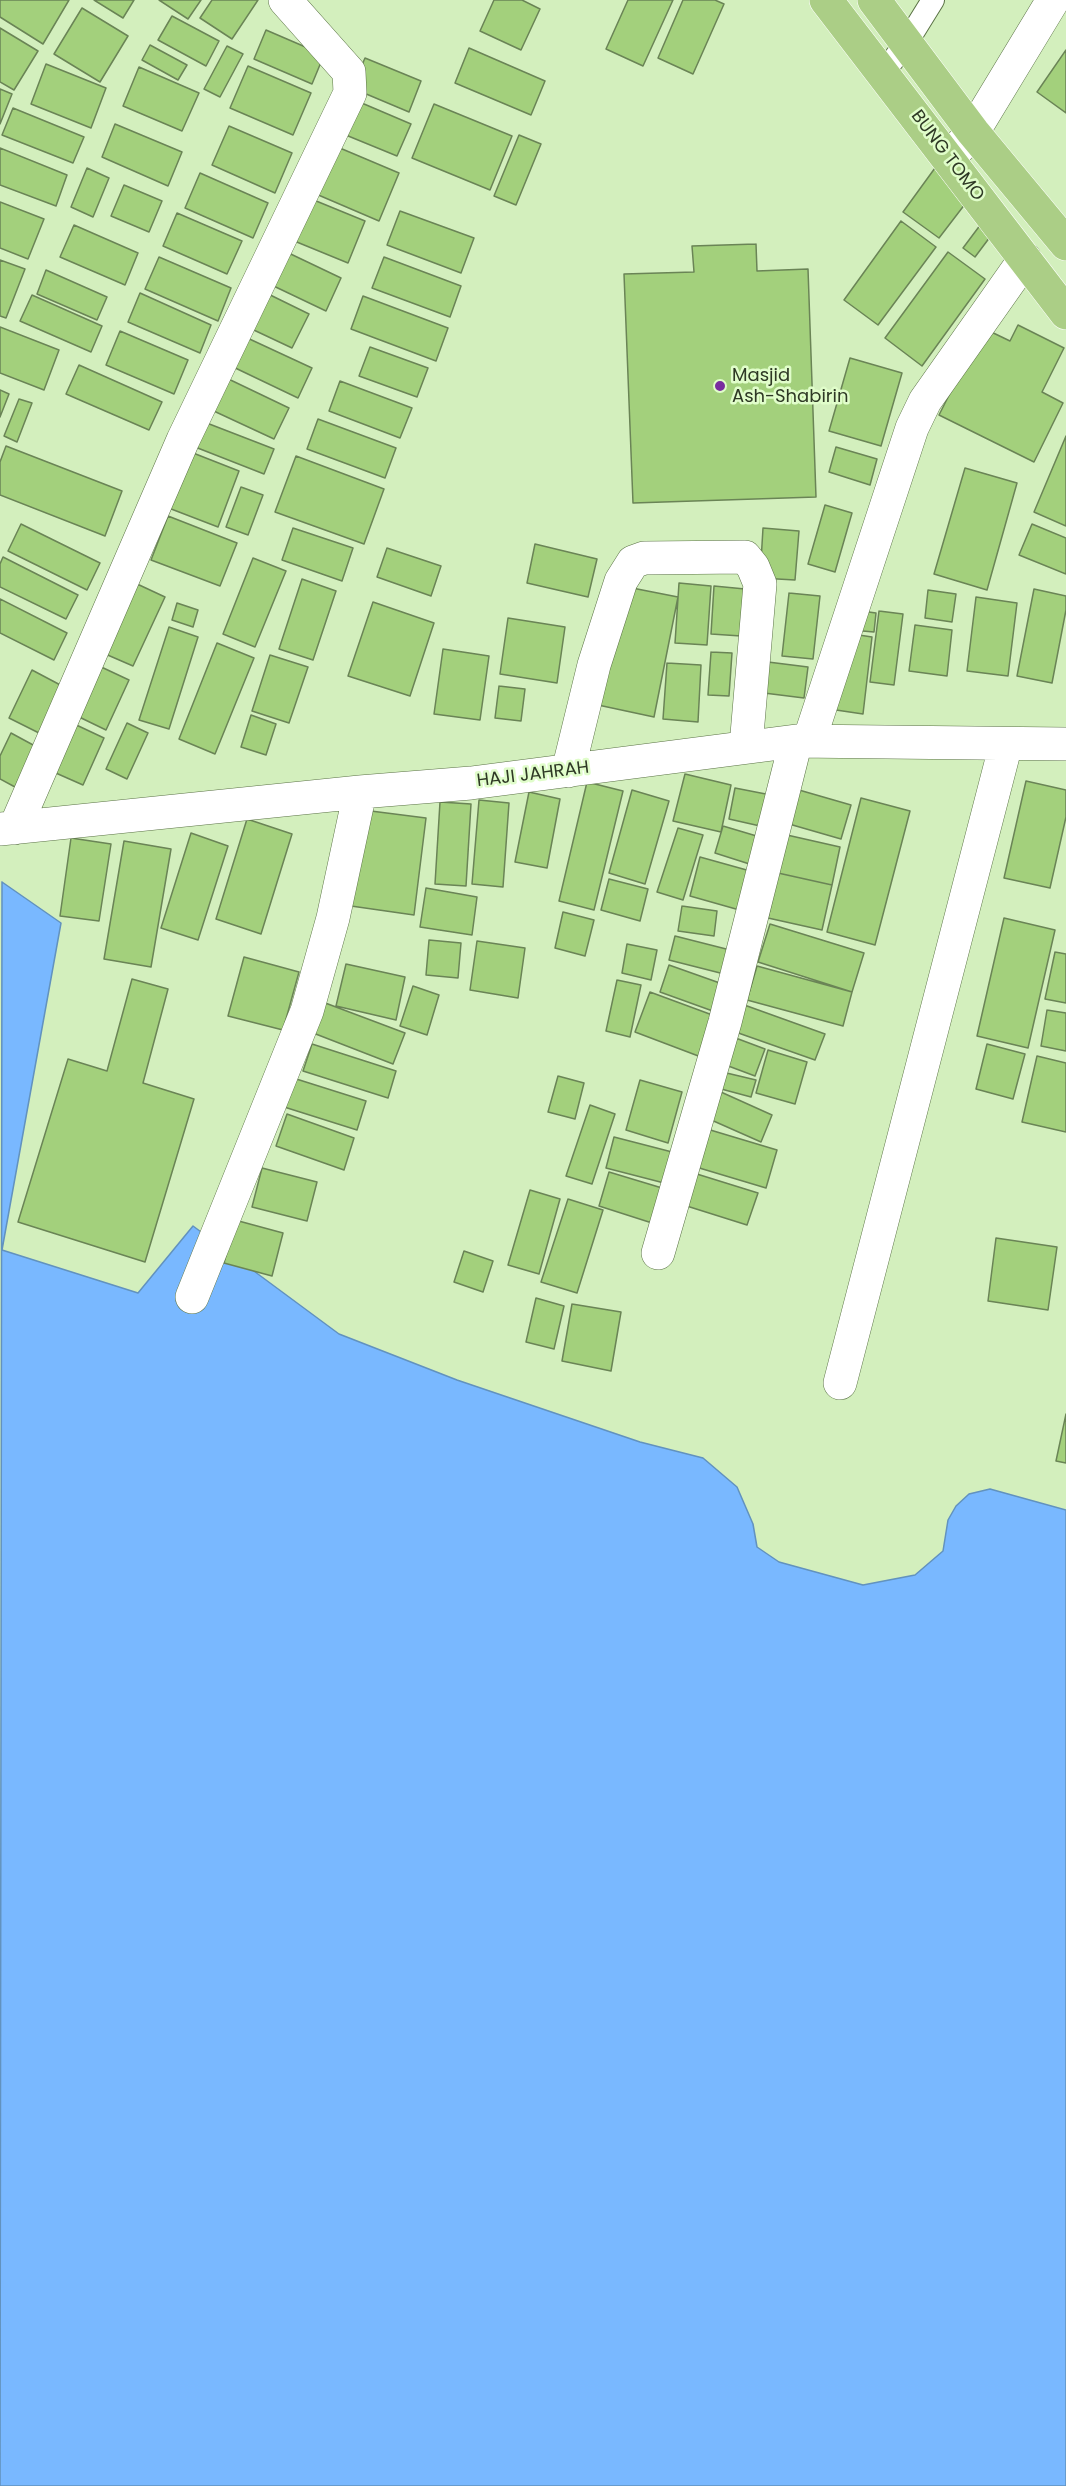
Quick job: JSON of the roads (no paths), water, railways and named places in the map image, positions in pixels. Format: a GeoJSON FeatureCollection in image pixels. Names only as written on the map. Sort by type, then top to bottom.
{"type":"FeatureCollection","features":[{"type":"Feature","properties":{"kind":"main road","name":"BUNG TOMO"},"geometry":{"type":"LineString","coordinates":[[826,0],[1066,313]]}},
{"type":"Feature","properties":{"kind":"main road","name":"BUNG TOMO"},"geometry":{"type":"LineString","coordinates":[[874,0],[973,132],[1066,244]]}},
{"type":"Feature","properties":{"kind":"street"},"geometry":{"type":"LineString","coordinates":[[8,829],[183,440],[350,93],[349,72],[285,0]]}},
{"type":"Feature","properties":{"kind":"street"},"geometry":{"type":"LineString","coordinates":[[948,158],[973,132],[1053,0]]}},
{"type":"Feature","properties":{"kind":"street"},"geometry":{"type":"LineString","coordinates":[[658,1253],[725,1022],[802,741],[912,428],[930,393],[1025,259]]}},
{"type":"Feature","properties":{"kind":"street"},"geometry":{"type":"LineString","coordinates":[[568,771],[594,665],[621,581],[633,562],[644,558],[745,557],[753,567],[760,584],[746,747]]}},
{"type":"Feature","properties":{"kind":"street","name":"HAJI JAHRAH"},"geometry":{"type":"LineString","coordinates":[[8,829],[360,792],[471,783],[802,741],[1066,744]]}},
{"type":"Feature","properties":{"kind":"street"},"geometry":{"type":"LineString","coordinates":[[840,1383],[1006,744]]}},
{"type":"Feature","properties":{"kind":"street"},"geometry":{"type":"LineString","coordinates":[[192,1297],[307,1011],[333,918],[360,792]]}},
{"type":"Feature","properties":{"kind":"lane"},"geometry":{"type":"LineString","coordinates":[[883,73],[907,42],[933,0]]}},
{"type":"Feature","properties":{"kind":"water"},"geometry":{"type":"Polygon","coordinates":[[[2,882],[61,923],[2,1250],[138,1293],[193,1226],[339,1334],[457,1380],[640,1442],[703,1458],[737,1487],[753,1524],[757,1547],[779,1562],[863,1585],[915,1575],[943,1551],[948,1520],[956,1506],[969,1494],[990,1489],[1066,1510],[1066,2486],[0,2486],[2,882]]]}},
{"type":"Feature","properties":{"kind":"place","name":"Masjid Ash-Shabirin"},"geometry":{"type":"Point","coordinates":[720,386]}}]}
